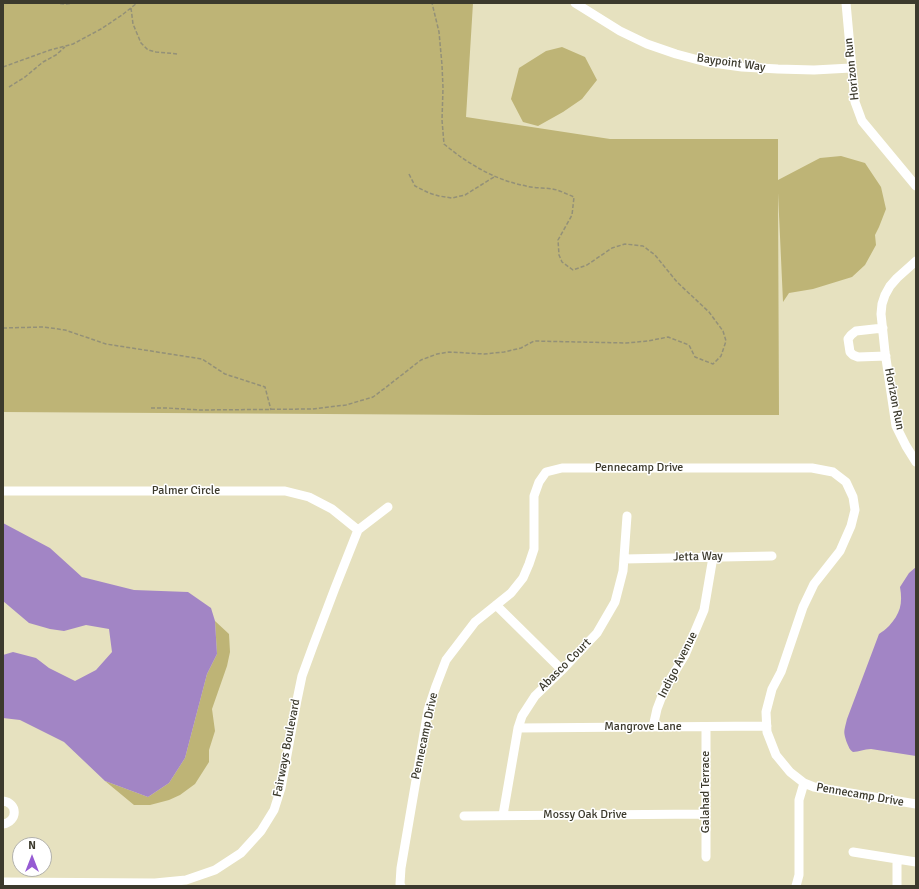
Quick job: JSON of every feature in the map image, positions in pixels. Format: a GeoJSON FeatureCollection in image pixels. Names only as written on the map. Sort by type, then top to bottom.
{"type":"FeatureCollection","features":[{"type":"Feature","properties":{"kind":"street","name":"Baypoint Way"},"geometry":{"type":"LineString","coordinates":[[575,3],[620,31],[647,44],[706,62],[742,67],[778,69],[814,70],[852,68]]}},
{"type":"Feature","properties":{"kind":"street","name":"Horizon Run"},"geometry":{"type":"LineString","coordinates":[[846,3],[855,102],[862,121],[916,186]]}},
{"type":"Feature","properties":{"kind":"street","name":"Horizon Run"},"geometry":{"type":"LineString","coordinates":[[916,261],[896,278],[890,286],[885,295],[882,309],[886,356],[896,426],[916,462]]}},
{"type":"Feature","properties":{"kind":"street","name":"Horizon Run"},"geometry":{"type":"LineString","coordinates":[[883,328],[856,331],[848,339],[850,352],[853,355],[858,357],[886,356]]}},
{"type":"Feature","properties":{"kind":"street","name":"Pennecamp Drive"},"geometry":{"type":"LineString","coordinates":[[401,886],[401,868],[428,710],[446,660],[475,622],[511,593],[523,578],[530,564],[534,549],[534,496],[539,482],[546,472],[562,468],[812,468],[833,472],[846,482],[854,497],[855,510],[851,526],[840,551],[814,584],[803,607],[781,672],[772,689],[766,712],[767,732],[776,755],[790,772],[804,783],[814,787],[916,804]]}},
{"type":"Feature","properties":{"kind":"street","name":"Palmer Circle"},"geometry":{"type":"LineString","coordinates":[[3,491],[285,491],[309,497],[332,509],[358,530]]}},
{"type":"Feature","properties":{"kind":"street"},"geometry":{"type":"LineString","coordinates":[[358,530],[388,507]]}},
{"type":"Feature","properties":{"kind":"street","name":"Abasco Court"},"geometry":{"type":"LineString","coordinates":[[503,815],[518,728],[522,716],[535,696],[597,633],[615,602],[623,571],[627,516]]}},
{"type":"Feature","properties":{"kind":"street","name":"Fairways Boulevard"},"geometry":{"type":"LineString","coordinates":[[3,882],[155,883],[186,880],[215,870],[242,853],[261,831],[274,810],[281,788],[302,676],[312,646],[358,530]]}},
{"type":"Feature","properties":{"kind":"street","name":"Jetta Way"},"geometry":{"type":"LineString","coordinates":[[624,559],[772,556]]}},
{"type":"Feature","properties":{"kind":"street","name":"Indigo Avenue"},"geometry":{"type":"LineString","coordinates":[[653,727],[657,709],[665,688],[685,655],[704,610],[713,557]]}},
{"type":"Feature","properties":{"kind":"street"},"geometry":{"type":"LineString","coordinates":[[496,605],[562,670]]}},
{"type":"Feature","properties":{"kind":"street","name":"Mangrove Lane"},"geometry":{"type":"LineString","coordinates":[[518,728],[767,726]]}},
{"type":"Feature","properties":{"kind":"street","name":"Galahad Terrace"},"geometry":{"type":"LineString","coordinates":[[706,727],[706,857]]}},
{"type":"Feature","properties":{"kind":"street","name":"Pennecamp Drive"},"geometry":{"type":"LineString","coordinates":[[796,886],[799,875],[799,800],[804,783]]}},
{"type":"Feature","properties":{"kind":"street"},"geometry":{"type":"LineString","coordinates":[[3,801],[9,802],[12,805],[14,812],[12,819],[3,824]]}},
{"type":"Feature","properties":{"kind":"street","name":"Mossy Oak Drive"},"geometry":{"type":"LineString","coordinates":[[464,816],[706,814]]}},
{"type":"Feature","properties":{"kind":"street"},"geometry":{"type":"LineString","coordinates":[[853,852],[916,862]]}},
{"type":"Feature","properties":{"kind":"street"},"geometry":{"type":"LineString","coordinates":[[897,859],[898,886]]}},
{"type":"Feature","properties":{"kind":"path"},"geometry":{"type":"LineString","coordinates":[[54,3],[74,3]]}},
{"type":"Feature","properties":{"kind":"path"},"geometry":{"type":"LineString","coordinates":[[3,67],[50,50],[73,44],[101,29],[137,3]]}},
{"type":"Feature","properties":{"kind":"path"},"geometry":{"type":"LineString","coordinates":[[151,408],[271,410],[312,409],[346,405],[373,397],[421,360],[437,354],[449,352],[484,354],[504,352],[521,348],[534,341],[626,343],[668,337],[689,345],[695,358],[712,364],[721,356],[726,342],[722,331],[709,312],[677,282],[655,255],[644,246],[625,244],[612,248],[587,265],[572,270],[562,262],[559,255],[558,240],[572,215],[574,197],[556,190],[526,186],[494,177],[471,164],[444,144],[442,120],[442,65],[439,32],[432,3]]}},
{"type":"Feature","properties":{"kind":"path"},"geometry":{"type":"LineString","coordinates":[[131,8],[133,24],[141,43],[148,50],[178,54]]}},
{"type":"Feature","properties":{"kind":"path"},"geometry":{"type":"LineString","coordinates":[[9,87],[25,77],[43,62],[56,55],[66,46]]}},
{"type":"Feature","properties":{"kind":"path"},"geometry":{"type":"LineString","coordinates":[[409,174],[415,186],[434,195],[452,198],[465,195],[494,177]]}},
{"type":"Feature","properties":{"kind":"path"},"geometry":{"type":"LineString","coordinates":[[3,328],[44,327],[64,330],[106,344],[202,359],[225,374],[265,387],[271,410]]}},
{"type":"Feature","properties":{"kind":"shaded area"},"geometry":{"type":"Polygon","coordinates":[[[3,3],[473,3],[466,117],[610,139],[778,139],[778,180],[820,158],[841,156],[865,163],[881,187],[886,209],[875,235],[876,245],[865,265],[852,277],[813,289],[789,293],[783,302],[778,193],[779,415],[3,412],[3,3]]]}},
{"type":"Feature","properties":{"kind":"shaded area"},"geometry":{"type":"Polygon","coordinates":[[[562,47],[585,57],[597,80],[582,99],[563,112],[538,126],[523,122],[511,99],[519,68],[546,51],[562,47]]]}},
{"type":"Feature","properties":{"kind":"shaded area"},"geometry":{"type":"Polygon","coordinates":[[[3,523],[50,548],[82,577],[134,590],[188,592],[211,608],[215,621],[217,654],[207,674],[185,758],[169,783],[148,797],[105,781],[64,742],[20,720],[3,718],[3,655],[13,652],[36,658],[49,668],[75,681],[96,670],[112,652],[109,629],[86,625],[64,631],[50,629],[29,623],[3,601],[3,523]]]}},
{"type":"Feature","properties":{"kind":"shaded area"},"geometry":{"type":"Polygon","coordinates":[[[916,567],[916,756],[871,749],[853,752],[849,748],[844,734],[847,719],[879,634],[889,626],[898,613],[901,604],[900,587],[909,573],[916,567]]]}},
{"type":"Feature","properties":{"kind":"shaded area"},"geometry":{"type":"Polygon","coordinates":[[[215,621],[229,634],[230,652],[227,666],[212,709],[215,731],[209,750],[209,762],[195,784],[180,795],[169,800],[150,805],[134,805],[105,781],[148,797],[169,783],[185,758],[207,674],[217,654],[215,621]]]}}]}
